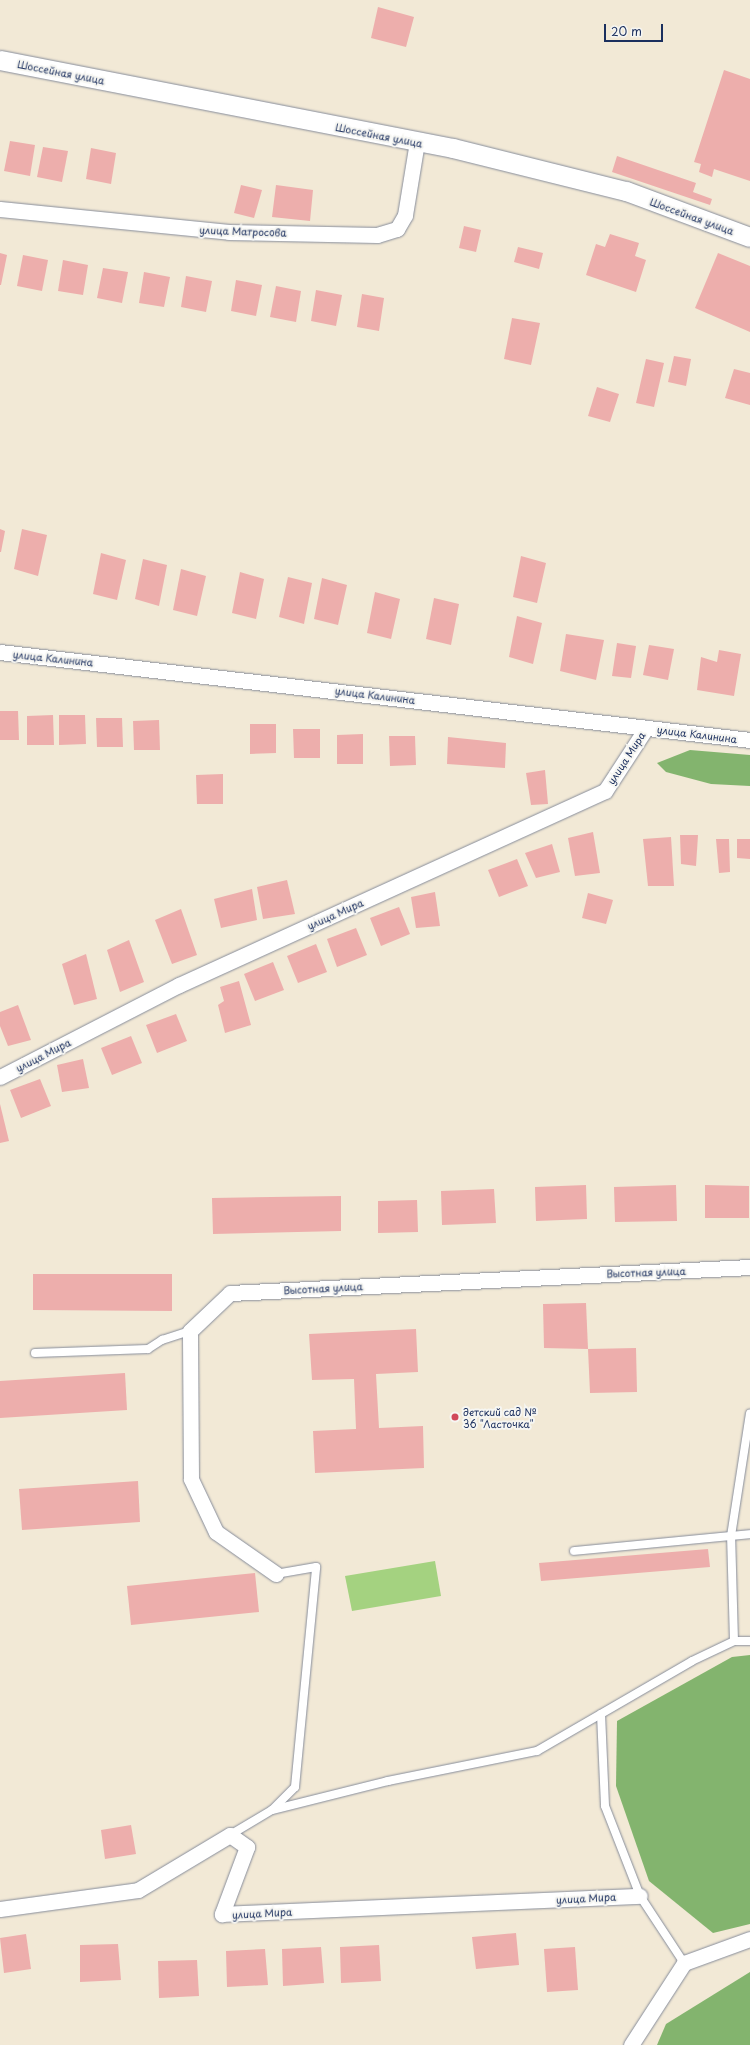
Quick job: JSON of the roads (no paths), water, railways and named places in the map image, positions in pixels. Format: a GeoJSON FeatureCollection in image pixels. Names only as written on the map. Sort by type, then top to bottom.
{"type":"FeatureCollection","features":[{"type":"Feature","properties":{"kind":"street","name":"Шоссейная улица"},"geometry":{"type":"LineString","coordinates":[[0,60],[453,148],[626,191],[750,237]]}},
{"type":"Feature","properties":{"kind":"street","name":"улица Матросова"},"geometry":{"type":"LineString","coordinates":[[0,209],[229,232],[377,235],[397,229],[404,215],[417,142]]}},
{"type":"Feature","properties":{"kind":"street","name":"улица Калинина"},"geometry":{"type":"LineString","coordinates":[[0,652],[750,740]]}},
{"type":"Feature","properties":{"kind":"street","name":"улица Мира"},"geometry":{"type":"LineString","coordinates":[[0,1077],[179,985],[605,791],[646,728]]}},
{"type":"Feature","properties":{"kind":"street","name":"Высотная улица"},"geometry":{"type":"LineString","coordinates":[[190,1331],[230,1293],[750,1267]]}},
{"type":"Feature","properties":{"kind":"street"},"geometry":{"type":"LineString","coordinates":[[190,1331],[191,1479],[216,1532],[276,1574]]}},
{"type":"Feature","properties":{"kind":"street","name":"улица Мира"},"geometry":{"type":"LineString","coordinates":[[230,1835],[247,1847],[222,1914],[640,1896]]}},
{"type":"Feature","properties":{"kind":"street"},"geometry":{"type":"LineString","coordinates":[[0,1909],[138,1890],[230,1835]]}},
{"type":"Feature","properties":{"kind":"street"},"geometry":{"type":"LineString","coordinates":[[631,2045],[684,1963],[750,1938]]}},
{"type":"Feature","properties":{"kind":"lane"},"geometry":{"type":"LineString","coordinates":[[35,1353],[148,1349],[162,1340],[190,1331]]}},
{"type":"Feature","properties":{"kind":"lane"},"geometry":{"type":"LineString","coordinates":[[734,1641],[731,1536],[750,1413]]}},
{"type":"Feature","properties":{"kind":"lane"},"geometry":{"type":"LineString","coordinates":[[574,1551],[750,1534]]}},
{"type":"Feature","properties":{"kind":"lane"},"geometry":{"type":"LineString","coordinates":[[230,1835],[272,1810],[295,1788],[316,1568],[276,1574]]}},
{"type":"Feature","properties":{"kind":"lane"},"geometry":{"type":"LineString","coordinates":[[272,1810],[388,1781],[537,1751],[734,1641],[750,1641]]}},
{"type":"Feature","properties":{"kind":"lane"},"geometry":{"type":"LineString","coordinates":[[601,1714],[605,1806],[640,1896],[684,1963]]}},
{"type":"Feature","properties":{"kind":"place","name":"детский сад № 36 \"Ласточка\""},"geometry":{"type":"Point","coordinates":[455,1417]}}]}
